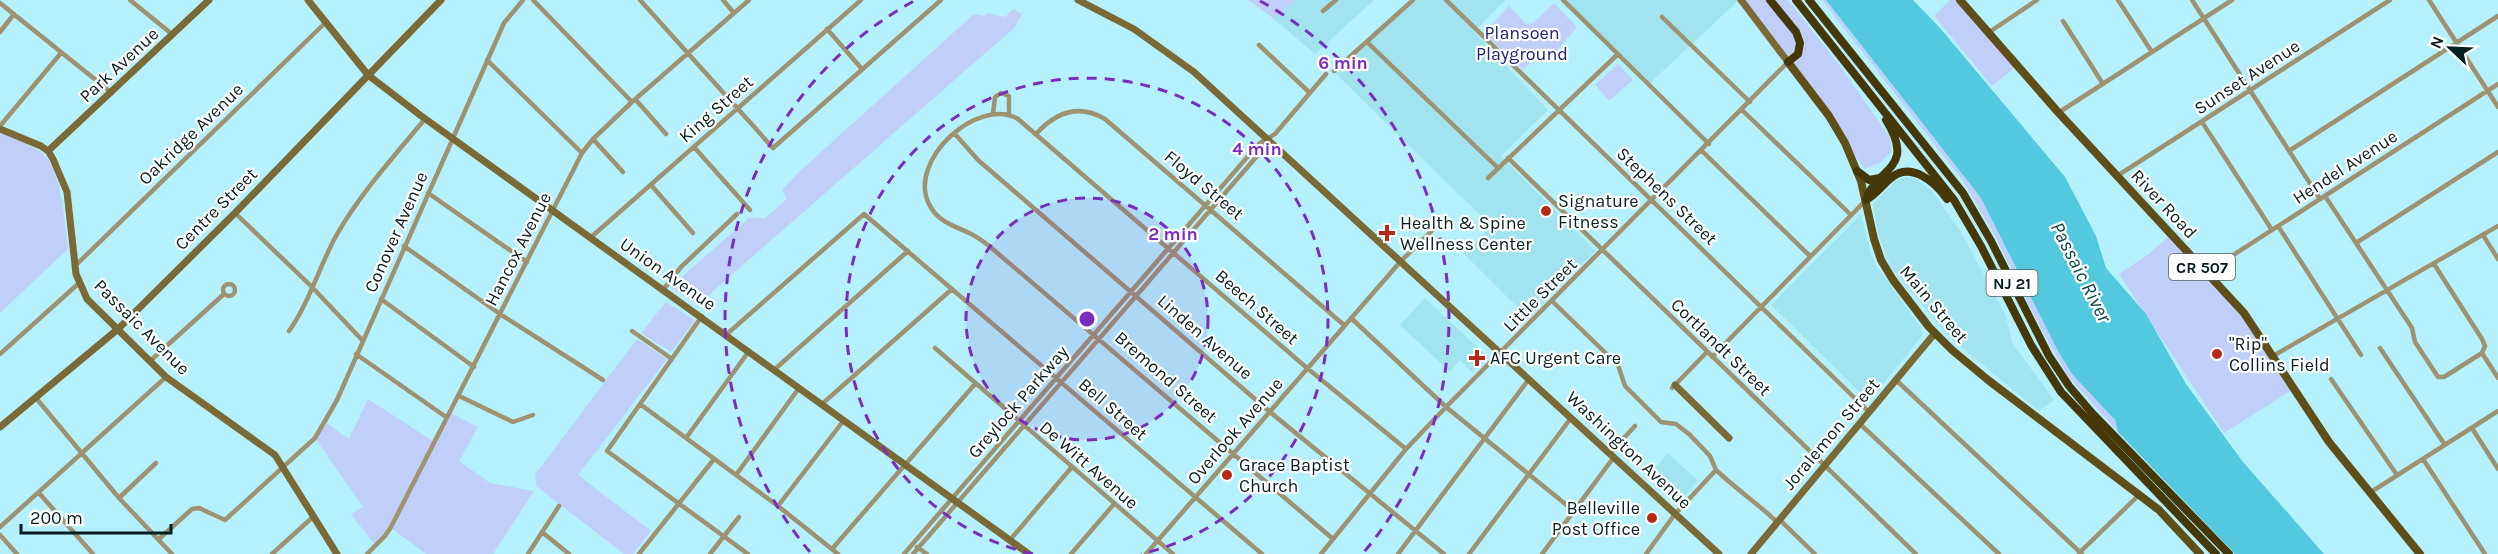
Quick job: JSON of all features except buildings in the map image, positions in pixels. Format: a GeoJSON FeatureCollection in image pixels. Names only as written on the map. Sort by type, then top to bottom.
{"type":"FeatureCollection","features":[{"type":"Feature","properties":{"kind":"highway"},"geometry":{"type":"LineString","coordinates":[[1770,0],[1792,27],[1800,43],[1798,54],[1788,62]]}},
{"type":"Feature","properties":{"kind":"highway","name":"NJ 21"},"geometry":{"type":"LineString","coordinates":[[1796,0],[1943,185],[1964,215],[2031,345],[2061,392],[2216,554]]}},
{"type":"Feature","properties":{"kind":"highway","name":"NJ 21"},"geometry":{"type":"LineString","coordinates":[[1809,0],[1963,193],[1991,240],[2049,356],[2069,386],[2092,413],[2229,554]]}},
{"type":"Feature","properties":{"kind":"highway"},"geometry":{"type":"LineString","coordinates":[[1825,36],[1891,128],[1896,141],[1896,155],[1888,172],[1869,191],[1866,200]]}},
{"type":"Feature","properties":{"kind":"highway"},"geometry":{"type":"LineString","coordinates":[[1857,171],[1869,180],[1879,179],[1888,172]]}},
{"type":"Feature","properties":{"kind":"highway"},"geometry":{"type":"LineString","coordinates":[[1866,200],[1896,174],[1906,172],[1923,176],[1944,195],[1990,262]]}},
{"type":"Feature","properties":{"kind":"main road","name":"River Road"},"geometry":{"type":"LineString","coordinates":[[1960,0],[2058,113],[2244,313],[2329,442],[2420,554]]}},
{"type":"Feature","properties":{"kind":"main road","name":"Main Street"},"geometry":{"type":"LineString","coordinates":[[1788,62],[1837,129],[1857,171],[1874,239],[1886,269],[1935,333],[1954,352],[2005,393],[2140,494],[2159,510],[2200,554]]}},
{"type":"Feature","properties":{"kind":"street"},"geometry":{"type":"LineString","coordinates":[[130,0],[173,35]]}},
{"type":"Feature","properties":{"kind":"street","name":"Park Avenue"},"geometry":{"type":"LineString","coordinates":[[48,151],[208,0]]}},
{"type":"Feature","properties":{"kind":"street","name":"Union Avenue"},"geometry":{"type":"LineString","coordinates":[[308,0],[368,75],[425,119],[727,334],[1029,554]]}},
{"type":"Feature","properties":{"kind":"street","name":"Centre Street"},"geometry":{"type":"LineString","coordinates":[[0,427],[118,329],[235,213],[441,0]]}},
{"type":"Feature","properties":{"kind":"street","name":"Conover Avenue"},"geometry":{"type":"LineString","coordinates":[[160,538],[192,509],[199,508],[225,520],[315,438],[337,399],[504,23],[523,0]]}},
{"type":"Feature","properties":{"kind":"street"},"geometry":{"type":"LineString","coordinates":[[533,0],[666,134]]}},
{"type":"Feature","properties":{"kind":"street"},"geometry":{"type":"LineString","coordinates":[[640,0],[736,110],[773,148],[941,0]]}},
{"type":"Feature","properties":{"kind":"street"},"geometry":{"type":"LineString","coordinates":[[723,0],[734,13]]}},
{"type":"Feature","properties":{"kind":"street","name":"Hancox Avenue"},"geometry":{"type":"LineString","coordinates":[[367,554],[391,527],[582,153],[593,139],[634,100],[749,0]]}},
{"type":"Feature","properties":{"kind":"street","name":"King Street"},"geometry":{"type":"LineString","coordinates":[[590,238],[861,0]]}},
{"type":"Feature","properties":{"kind":"street","name":"Washington Avenue"},"geometry":{"type":"LineString","coordinates":[[1078,0],[1118,20],[1165,49],[1194,72],[1719,554]]}},
{"type":"Feature","properties":{"kind":"street"},"geometry":{"type":"LineString","coordinates":[[1323,11],[1336,0]]}},
{"type":"Feature","properties":{"kind":"street"},"geometry":{"type":"LineString","coordinates":[[1334,71],[1413,0]]}},
{"type":"Feature","properties":{"kind":"street","name":"Stephens Street"},"geometry":{"type":"LineString","coordinates":[[1446,0],[1869,412]]}},
{"type":"Feature","properties":{"kind":"street"},"geometry":{"type":"LineString","coordinates":[[1563,0],[1709,144]]}},
{"type":"Feature","properties":{"kind":"street","name":"Main Street"},"geometry":{"type":"LineString","coordinates":[[1741,0],[1788,62]]}},
{"type":"Feature","properties":{"kind":"street"},"geometry":{"type":"LineString","coordinates":[[1988,33],[2037,0]]}},
{"type":"Feature","properties":{"kind":"street"},"geometry":{"type":"LineString","coordinates":[[2118,0],[2152,52]]}},
{"type":"Feature","properties":{"kind":"street"},"geometry":{"type":"LineString","coordinates":[[2192,0],[2320,199]]}},
{"type":"Feature","properties":{"kind":"street"},"geometry":{"type":"LineString","coordinates":[[2058,113],[2232,0]]}},
{"type":"Feature","properties":{"kind":"street","name":"Sunset Avenue"},"geometry":{"type":"LineString","coordinates":[[2117,176],[2391,0]]}},
{"type":"Feature","properties":{"kind":"street"},"geometry":{"type":"LineString","coordinates":[[2429,0],[2498,107]]}},
{"type":"Feature","properties":{"kind":"street"},"geometry":{"type":"LineString","coordinates":[[0,3],[112,93]]}},
{"type":"Feature","properties":{"kind":"street"},"geometry":{"type":"LineString","coordinates":[[0,32],[14,14]]}},
{"type":"Feature","properties":{"kind":"street"},"geometry":{"type":"LineString","coordinates":[[2289,151],[2498,16]]}},
{"type":"Feature","properties":{"kind":"street"},"geometry":{"type":"LineString","coordinates":[[1662,17],[1750,102]]}},
{"type":"Feature","properties":{"kind":"street","name":"Oakridge Avenue"},"geometry":{"type":"LineString","coordinates":[[75,266],[326,21]]}},
{"type":"Feature","properties":{"kind":"street"},"geometry":{"type":"LineString","coordinates":[[2062,21],[2103,84]]}},
{"type":"Feature","properties":{"kind":"street"},"geometry":{"type":"LineString","coordinates":[[827,29],[862,69]]}},
{"type":"Feature","properties":{"kind":"street"},"geometry":{"type":"LineString","coordinates":[[1367,42],[1498,168]]}},
{"type":"Feature","properties":{"kind":"street"},"geometry":{"type":"LineString","coordinates":[[1259,45],[1310,93]]}},
{"type":"Feature","properties":{"kind":"street"},"geometry":{"type":"LineString","coordinates":[[48,151],[0,128],[61,53]]}},
{"type":"Feature","properties":{"kind":"street"},"geometry":{"type":"LineString","coordinates":[[1488,178],[1618,54]]}},
{"type":"Feature","properties":{"kind":"street"},"geometry":{"type":"LineString","coordinates":[[488,60],[582,153]]}},
{"type":"Feature","properties":{"kind":"street","name":"Little Street"},"geometry":{"type":"LineString","coordinates":[[1321,554],[1406,449],[1788,62]]}},
{"type":"Feature","properties":{"kind":"street","name":"Greylock Parkway"},"geometry":{"type":"LineString","coordinates":[[913,554],[1018,422],[1131,292],[1171,250],[1260,144],[1268,139],[1326,74]]}},
{"type":"Feature","properties":{"kind":"street","name":"Hendel Avenue"},"geometry":{"type":"LineString","coordinates":[[2207,272],[2498,84]]}},
{"type":"Feature","properties":{"kind":"street","name":"Beech Street"},"geometry":{"type":"LineString","coordinates":[[993,114],[995,97],[1001,93],[1009,96],[1009,115],[1018,119],[1036,134],[1307,368],[1406,449]]}},
{"type":"Feature","properties":{"kind":"street","name":"Floyd Street"},"geometry":{"type":"LineString","coordinates":[[1036,134],[1045,124],[1062,113],[1079,110],[1095,114],[1108,121],[1344,325]]}},
{"type":"Feature","properties":{"kind":"street"},"geometry":{"type":"LineString","coordinates":[[1742,110],[1851,215]]}},
{"type":"Feature","properties":{"kind":"street"},"geometry":{"type":"LineString","coordinates":[[955,134],[973,120],[993,114],[1009,115]]}},
{"type":"Feature","properties":{"kind":"street"},"geometry":{"type":"LineString","coordinates":[[289,331],[302,310],[311,286],[337,235],[378,176],[425,119]]}},
{"type":"Feature","properties":{"kind":"street"},"geometry":{"type":"LineString","coordinates":[[2202,122],[2271,230]]}},
{"type":"Feature","properties":{"kind":"street","name":"Linden Avenue"},"geometry":{"type":"LineString","coordinates":[[955,134],[978,160],[1270,412],[1444,554]]}},
{"type":"Feature","properties":{"kind":"street","name":"Bremond Street"},"geometry":{"type":"LineString","coordinates":[[955,134],[936,152],[925,173],[925,195],[934,213],[951,226],[973,235],[995,251],[1333,538]]}},
{"type":"Feature","properties":{"kind":"street"},"geometry":{"type":"LineString","coordinates":[[593,139],[623,172]]}},
{"type":"Feature","properties":{"kind":"street"},"geometry":{"type":"LineString","coordinates":[[694,147],[750,210]]}},
{"type":"Feature","properties":{"kind":"street","name":"Passaic Avenue"},"geometry":{"type":"LineString","coordinates":[[48,151],[67,192],[78,284],[87,299],[166,377],[267,447],[283,466],[337,554]]}},
{"type":"Feature","properties":{"kind":"street"},"geometry":{"type":"LineString","coordinates":[[1702,151],[1810,256]]}},
{"type":"Feature","properties":{"kind":"street"},"geometry":{"type":"LineString","coordinates":[[2356,243],[2498,152]]}},
{"type":"Feature","properties":{"kind":"street","name":"Cortlandt Street"},"geometry":{"type":"LineString","coordinates":[[1508,158],[1916,554]]}},
{"type":"Feature","properties":{"kind":"street"},"geometry":{"type":"LineString","coordinates":[[651,184],[693,233]]}},
{"type":"Feature","properties":{"kind":"street"},"geometry":{"type":"LineString","coordinates":[[428,193],[527,262]]}},
{"type":"Feature","properties":{"kind":"street"},"geometry":{"type":"LineString","coordinates":[[2325,196],[2412,328],[2415,342],[2438,377],[2442,378],[2482,353]]}},
{"type":"Feature","properties":{"kind":"street"},"geometry":{"type":"LineString","coordinates":[[1712,357],[1866,200]]}},
{"type":"Feature","properties":{"kind":"street"},"geometry":{"type":"LineString","coordinates":[[235,213],[363,340]]}},
{"type":"Feature","properties":{"kind":"street"},"geometry":{"type":"LineString","coordinates":[[663,290],[685,263],[737,214]]}},
{"type":"Feature","properties":{"kind":"street","name":"Bell Street"},"geometry":{"type":"LineString","coordinates":[[727,334],[864,214],[1262,554]]}},
{"type":"Feature","properties":{"kind":"street"},"geometry":{"type":"LineString","coordinates":[[1442,221],[1401,261],[1351,318],[1446,407],[1574,511]]}},
{"type":"Feature","properties":{"kind":"street"},"geometry":{"type":"LineString","coordinates":[[2278,226],[2361,355]]}},
{"type":"Feature","properties":{"kind":"street"},"geometry":{"type":"LineString","coordinates":[[2273,356],[2498,226]]}},
{"type":"Feature","properties":{"kind":"street"},"geometry":{"type":"LineString","coordinates":[[2483,235],[2498,259]]}},
{"type":"Feature","properties":{"kind":"street"},"geometry":{"type":"LineString","coordinates":[[404,246],[500,314],[603,380]]}},
{"type":"Feature","properties":{"kind":"street","name":"Greylock Parkway"},"geometry":{"type":"LineString","coordinates":[[904,554],[1100,339],[1171,250]]}},
{"type":"Feature","properties":{"kind":"street"},"geometry":{"type":"LineString","coordinates":[[775,369],[909,251]]}},
{"type":"Feature","properties":{"kind":"street"},"geometry":{"type":"LineString","coordinates":[[2434,264],[2484,342],[2482,353],[2498,378]]}},
{"type":"Feature","properties":{"kind":"street"},"geometry":{"type":"LineString","coordinates":[[0,354],[78,284]]}},
{"type":"Feature","properties":{"kind":"street"},"geometry":{"type":"LineString","coordinates":[[822,404],[952,289]]}},
{"type":"Feature","properties":{"kind":"street"},"geometry":{"type":"LineString","coordinates":[[150,361],[224,294]]}},
{"type":"Feature","properties":{"kind":"street"},"geometry":{"type":"LineString","coordinates":[[381,299],[474,367]]}},
{"type":"Feature","properties":{"kind":"street"},"geometry":{"type":"LineString","coordinates":[[1553,302],[1618,365],[1625,386],[1661,422],[1676,424],[1690,435],[1710,456],[1716,470],[1744,495],[1751,497],[1815,554]]}},
{"type":"Feature","properties":{"kind":"street"},"geometry":{"type":"LineString","coordinates":[[702,316],[607,451],[748,554]]}},
{"type":"Feature","properties":{"kind":"street","name":"Overlook Avenue"},"geometry":{"type":"LineString","coordinates":[[1146,554],[1351,318]]}},
{"type":"Feature","properties":{"kind":"street"},"geometry":{"type":"LineString","coordinates":[[632,331],[672,359]]}},
{"type":"Feature","properties":{"kind":"street","name":"Joralemon Street"},"geometry":{"type":"LineString","coordinates":[[1752,554],[1935,333]]}},
{"type":"Feature","properties":{"kind":"street","name":"De Witt Avenue"},"geometry":{"type":"LineString","coordinates":[[935,348],[1173,554]]}},
{"type":"Feature","properties":{"kind":"street"},"geometry":{"type":"LineString","coordinates":[[2380,348],[2445,445]]}},
{"type":"Feature","properties":{"kind":"street"},"geometry":{"type":"LineString","coordinates":[[686,438],[749,351]]}},
{"type":"Feature","properties":{"kind":"street"},"geometry":{"type":"LineString","coordinates":[[1707,352],[1674,387],[1729,438]]}},
{"type":"Feature","properties":{"kind":"street"},"geometry":{"type":"LineString","coordinates":[[356,354],[446,417]]}},
{"type":"Feature","properties":{"kind":"street"},"geometry":{"type":"LineString","coordinates":[[0,527],[166,377]]}},
{"type":"Feature","properties":{"kind":"street"},"geometry":{"type":"LineString","coordinates":[[1896,379],[2080,553],[2140,494]]}},
{"type":"Feature","properties":{"kind":"street"},"geometry":{"type":"LineString","coordinates":[[2331,379],[2397,475]]}},
{"type":"Feature","properties":{"kind":"street"},"geometry":{"type":"LineString","coordinates":[[1398,554],[1529,380]]}},
{"type":"Feature","properties":{"kind":"street"},"geometry":{"type":"LineString","coordinates":[[832,549],[975,384]]}},
{"type":"Feature","properties":{"kind":"street"},"geometry":{"type":"LineString","coordinates":[[736,475],[799,387]]}},
{"type":"Feature","properties":{"kind":"street"},"geometry":{"type":"LineString","coordinates":[[459,396],[513,422],[533,415]]}},
{"type":"Feature","properties":{"kind":"street"},"geometry":{"type":"LineString","coordinates":[[36,398],[119,498],[160,538],[172,554]]}},
{"type":"Feature","properties":{"kind":"street"},"geometry":{"type":"LineString","coordinates":[[640,404],[778,506],[838,554]]}},
{"type":"Feature","properties":{"kind":"street"},"geometry":{"type":"LineString","coordinates":[[2371,492],[2498,411]]}},
{"type":"Feature","properties":{"kind":"street"},"geometry":{"type":"LineString","coordinates":[[1469,554],[1571,418]]}},
{"type":"Feature","properties":{"kind":"street"},"geometry":{"type":"LineString","coordinates":[[778,506],[844,420]]}},
{"type":"Feature","properties":{"kind":"street"},"geometry":{"type":"LineString","coordinates":[[1860,424],[1999,554]]}},
{"type":"Feature","properties":{"kind":"street"},"geometry":{"type":"LineString","coordinates":[[1542,554],[1635,426]]}},
{"type":"Feature","properties":{"kind":"street"},"geometry":{"type":"LineString","coordinates":[[2472,428],[2498,469]]}},
{"type":"Feature","properties":{"kind":"street"},"geometry":{"type":"LineString","coordinates":[[639,554],[714,459]]}},
{"type":"Feature","properties":{"kind":"street"},"geometry":{"type":"LineString","coordinates":[[2423,459],[2485,554]]}},
{"type":"Feature","properties":{"kind":"street"},"geometry":{"type":"LineString","coordinates":[[119,498],[156,463]]}},
{"type":"Feature","properties":{"kind":"street"},"geometry":{"type":"LineString","coordinates":[[1010,540],[1071,468]]}},
{"type":"Feature","properties":{"kind":"street"},"geometry":{"type":"LineString","coordinates":[[1646,554],[1675,514],[1716,470]]}},
{"type":"Feature","properties":{"kind":"street"},"geometry":{"type":"LineString","coordinates":[[39,493],[93,554]]}},
{"type":"Feature","properties":{"kind":"street"},"geometry":{"type":"LineString","coordinates":[[1071,554],[1114,504]]}},
{"type":"Feature","properties":{"kind":"street"},"geometry":{"type":"LineString","coordinates":[[528,554],[560,506]]}},
{"type":"Feature","properties":{"kind":"street"},"geometry":{"type":"LineString","coordinates":[[272,554],[314,516]]}},
{"type":"Feature","properties":{"kind":"street"},"geometry":{"type":"LineString","coordinates":[[710,554],[740,517]]}},
{"type":"Feature","properties":{"kind":"street"},"geometry":{"type":"LineString","coordinates":[[542,532],[570,554]]}},
{"type":"Feature","properties":{"kind":"street"},"geometry":{"type":"LineString","coordinates":[[0,535],[17,554]]}},
{"type":"Feature","properties":{"kind":"street"},"geometry":{"type":"LineString","coordinates":[[913,544],[927,554]]}},
{"type":"Feature","properties":{"kind":"shaded area"},"geometry":{"type":"Polygon","coordinates":[[[1295,0],[1374,0],[1315,54],[1274,19],[1295,0]]]}},
{"type":"Feature","properties":{"kind":"shaded area"},"geometry":{"type":"Polygon","coordinates":[[[1413,0],[1505,0],[1474,32],[1548,110],[1501,156],[1595,251],[1530,316],[1511,301],[1464,254],[1489,228],[1487,222],[1333,71],[1413,0]]]}},
{"type":"Feature","properties":{"kind":"shaded area"},"geometry":{"type":"Polygon","coordinates":[[[1564,0],[1739,0],[1649,84],[1564,0]]]}},
{"type":"Feature","properties":{"kind":"shaded area"},"geometry":{"type":"Polygon","coordinates":[[[1906,177],[1915,178],[1932,191],[1961,232],[2006,316],[2012,343],[2054,400],[2039,411],[1948,336],[1890,266],[1878,233],[1873,204],[1896,181],[1906,177]]]}},
{"type":"Feature","properties":{"kind":"shaded area"},"geometry":{"type":"Polygon","coordinates":[[[1861,214],[1870,251],[1876,265],[1922,329],[1922,336],[1869,401],[1771,305],[1861,214]]]}},
{"type":"Feature","properties":{"kind":"shaded area"},"geometry":{"type":"Polygon","coordinates":[[[1425,298],[1488,357],[1472,372],[1460,360],[1450,372],[1400,325],[1425,298]]]}},
{"type":"Feature","properties":{"kind":"shaded area"},"geometry":{"type":"Polygon","coordinates":[[[1668,453],[1698,481],[1678,503],[1649,476],[1668,453]]]}},
{"type":"Feature","properties":{"kind":"green space"},"geometry":{"type":"Polygon","coordinates":[[[1248,0],[1295,0],[1274,19],[1248,0]]]}},
{"type":"Feature","properties":{"kind":"green space"},"geometry":{"type":"Polygon","coordinates":[[[1743,0],[1788,0],[1840,66],[1891,139],[1891,152],[1881,162],[1865,169],[1743,0]]]}},
{"type":"Feature","properties":{"kind":"green space"},"geometry":{"type":"Polygon","coordinates":[[[1822,0],[1826,0],[1981,198],[2058,351],[2072,374],[2115,420],[2118,432],[2068,376],[2043,332],[1993,232],[1963,181],[1822,0]]]}},
{"type":"Feature","properties":{"kind":"green space"},"geometry":{"type":"Polygon","coordinates":[[[1950,0],[1960,0],[2017,66],[1992,86],[1934,16],[1950,0]]]}},
{"type":"Feature","properties":{"kind":"green space","name":"Plansoen Playground"},"geometry":{"type":"Polygon","coordinates":[[[1554,3],[1577,27],[1546,63],[1538,55],[1523,70],[1484,33],[1509,6],[1526,24],[1533,23],[1554,3]]]}},
{"type":"Feature","properties":{"kind":"green space"},"geometry":{"type":"Polygon","coordinates":[[[1013,9],[1022,14],[1014,28],[713,291],[700,306],[672,288],[749,218],[765,218],[787,199],[782,190],[800,171],[974,14],[985,16],[986,13],[1005,17],[1013,9]]]}},
{"type":"Feature","properties":{"kind":"green space"},"geometry":{"type":"Polygon","coordinates":[[[1618,64],[1633,80],[1609,101],[1595,85],[1618,64]]]}},
{"type":"Feature","properties":{"kind":"green space"},"geometry":{"type":"Polygon","coordinates":[[[0,132],[37,150],[52,166],[62,201],[68,249],[0,313],[0,132]]]}},
{"type":"Feature","properties":{"kind":"green space"},"geometry":{"type":"Polygon","coordinates":[[[2171,234],[2231,299],[2294,389],[2224,433],[2119,274],[2149,254],[2171,234]]]}},
{"type":"Feature","properties":{"kind":"green space"},"geometry":{"type":"Polygon","coordinates":[[[666,302],[695,320],[671,352],[641,333],[666,302]]]}},
{"type":"Feature","properties":{"kind":"green space"},"geometry":{"type":"Polygon","coordinates":[[[637,339],[667,359],[578,475],[651,531],[633,554],[624,554],[536,486],[535,475],[637,339]]]}},
{"type":"Feature","properties":{"kind":"green space"},"geometry":{"type":"Polygon","coordinates":[[[368,399],[433,441],[449,412],[478,427],[459,461],[490,483],[534,491],[493,554],[426,554],[391,528],[376,546],[351,514],[363,507],[315,438],[325,422],[349,439],[368,399]]]}},
{"type":"Feature","properties":{"kind":"water","name":"Passaic River"},"geometry":{"type":"Polygon","coordinates":[[[1826,0],[1913,0],[1940,28],[2065,177],[2096,236],[2106,268],[2146,314],[2186,384],[2243,462],[2324,554],[2235,554],[2118,432],[2115,420],[2072,374],[2058,351],[1981,198],[1826,0]]]}},
{"type":"Feature","properties":{"kind":"place","name":"Signature Fitness"},"geometry":{"type":"Point","coordinates":[1546,211]}},
{"type":"Feature","properties":{"kind":"place","name":"Health & Spine Wellness Center"},"geometry":{"type":"Point","coordinates":[1387,233]}},
{"type":"Feature","properties":{"kind":"place","name":"\"Rip\" Collins Field"},"geometry":{"type":"Point","coordinates":[2217,354]}},
{"type":"Feature","properties":{"kind":"place","name":"AFC Urgent Care"},"geometry":{"type":"Point","coordinates":[1477,358]}},
{"type":"Feature","properties":{"kind":"place","name":"Grace Baptist Church"},"geometry":{"type":"Point","coordinates":[1227,475]}},
{"type":"Feature","properties":{"kind":"place","name":"Belleville Post Office"},"geometry":{"type":"Point","coordinates":[1652,518]}}]}
